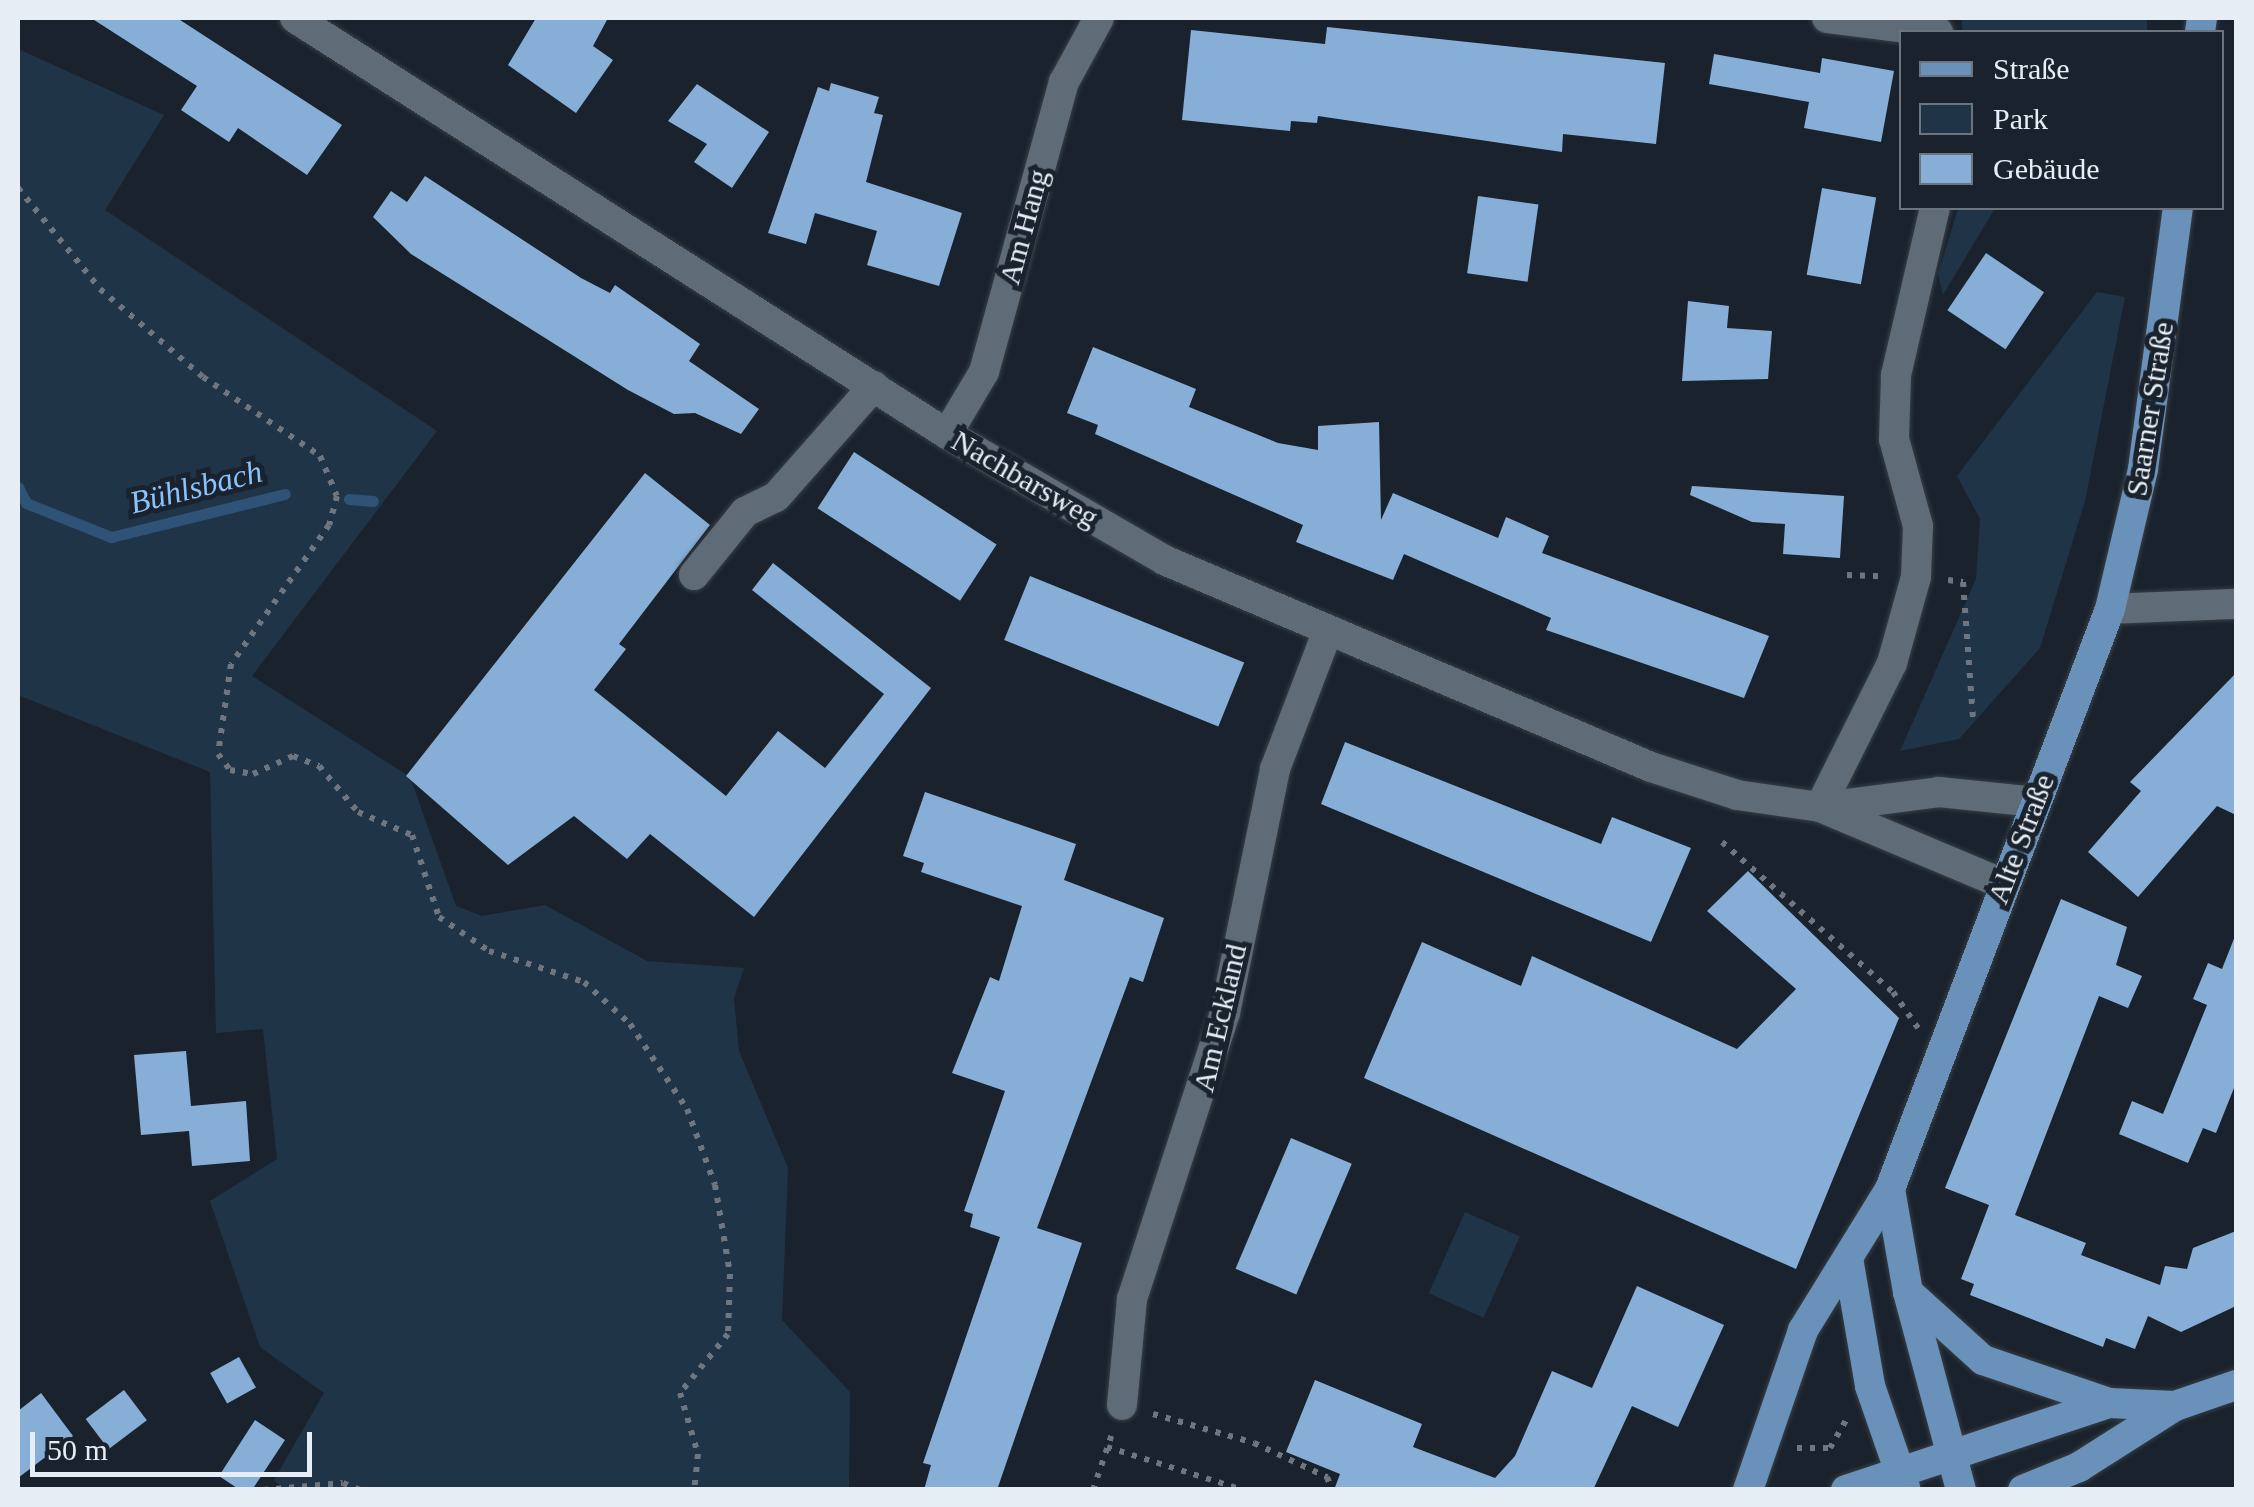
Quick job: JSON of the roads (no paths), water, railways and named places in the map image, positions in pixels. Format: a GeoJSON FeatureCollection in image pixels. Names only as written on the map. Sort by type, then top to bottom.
{"type":"FeatureCollection","features":[{"type":"Feature","properties":{"kind":"main road","name":"Saarner Straße"},"geometry":{"type":"LineString","coordinates":[[2110,609],[2143,469],[2178,210]]}},
{"type":"Feature","properties":{"kind":"main road","name":"Alte Straße"},"geometry":{"type":"LineString","coordinates":[[1751,1477],[1802,1330],[1890,1189],[2110,609]]}},
{"type":"Feature","properties":{"kind":"main road"},"geometry":{"type":"LineString","coordinates":[[1890,1189],[1908,1292],[1962,1490]]}},
{"type":"Feature","properties":{"kind":"main road"},"geometry":{"type":"LineString","coordinates":[[1848,1258],[1876,1407],[1903,1481]]}},
{"type":"Feature","properties":{"kind":"main road"},"geometry":{"type":"LineString","coordinates":[[1908,1292],[1983,1360],[2109,1404],[2176,1406]]}},
{"type":"Feature","properties":{"kind":"main road"},"geometry":{"type":"LineString","coordinates":[[2023,1490],[2079,1468],[2176,1406],[2236,1384]]}},
{"type":"Feature","properties":{"kind":"main road"},"geometry":{"type":"LineString","coordinates":[[1846,1490],[1903,1481],[1951,1456],[2109,1404]]}},
{"type":"Feature","properties":{"kind":"street","name":"Nachbarsweg"},"geometry":{"type":"LineString","coordinates":[[295,18],[947,434],[1164,560],[1327,634],[1651,767],[1737,794],[1820,807],[2003,884]]}},
{"type":"Feature","properties":{"kind":"street","name":"Am Hang"},"geometry":{"type":"LineString","coordinates":[[947,434],[984,372],[1064,82],[1099,18]]}},
{"type":"Feature","properties":{"kind":"street"},"geometry":{"type":"LineString","coordinates":[[1827,18],[1920,30]]}},
{"type":"Feature","properties":{"kind":"street"},"geometry":{"type":"LineString","coordinates":[[1820,807],[1892,664],[1916,578],[1918,526],[1894,440],[1896,375],[1935,210]]}},
{"type":"Feature","properties":{"kind":"street"},"geometry":{"type":"LineString","coordinates":[[694,575],[744,512],[776,498],[874,386]]}},
{"type":"Feature","properties":{"kind":"street"},"geometry":{"type":"LineString","coordinates":[[2110,609],[2236,604]]}},
{"type":"Feature","properties":{"kind":"street","name":"Am Eckland"},"geometry":{"type":"LineString","coordinates":[[1122,1405],[1132,1299],[1225,1013],[1275,769],[1327,634]]}},
{"type":"Feature","properties":{"kind":"street","name":"Nachbarsweg"},"geometry":{"type":"LineString","coordinates":[[1820,807],[1939,792],[2035,802]]}},
{"type":"Feature","properties":{"kind":"waterway","name":"Bühlsbach"},"geometry":{"type":"LineString","coordinates":[[18,487],[26,503],[111,537],[285,494]]}},
{"type":"Feature","properties":{"kind":"waterway","name":"Bühlsbach"},"geometry":{"type":"LineString","coordinates":[[349,499],[373,501]]}}]}
